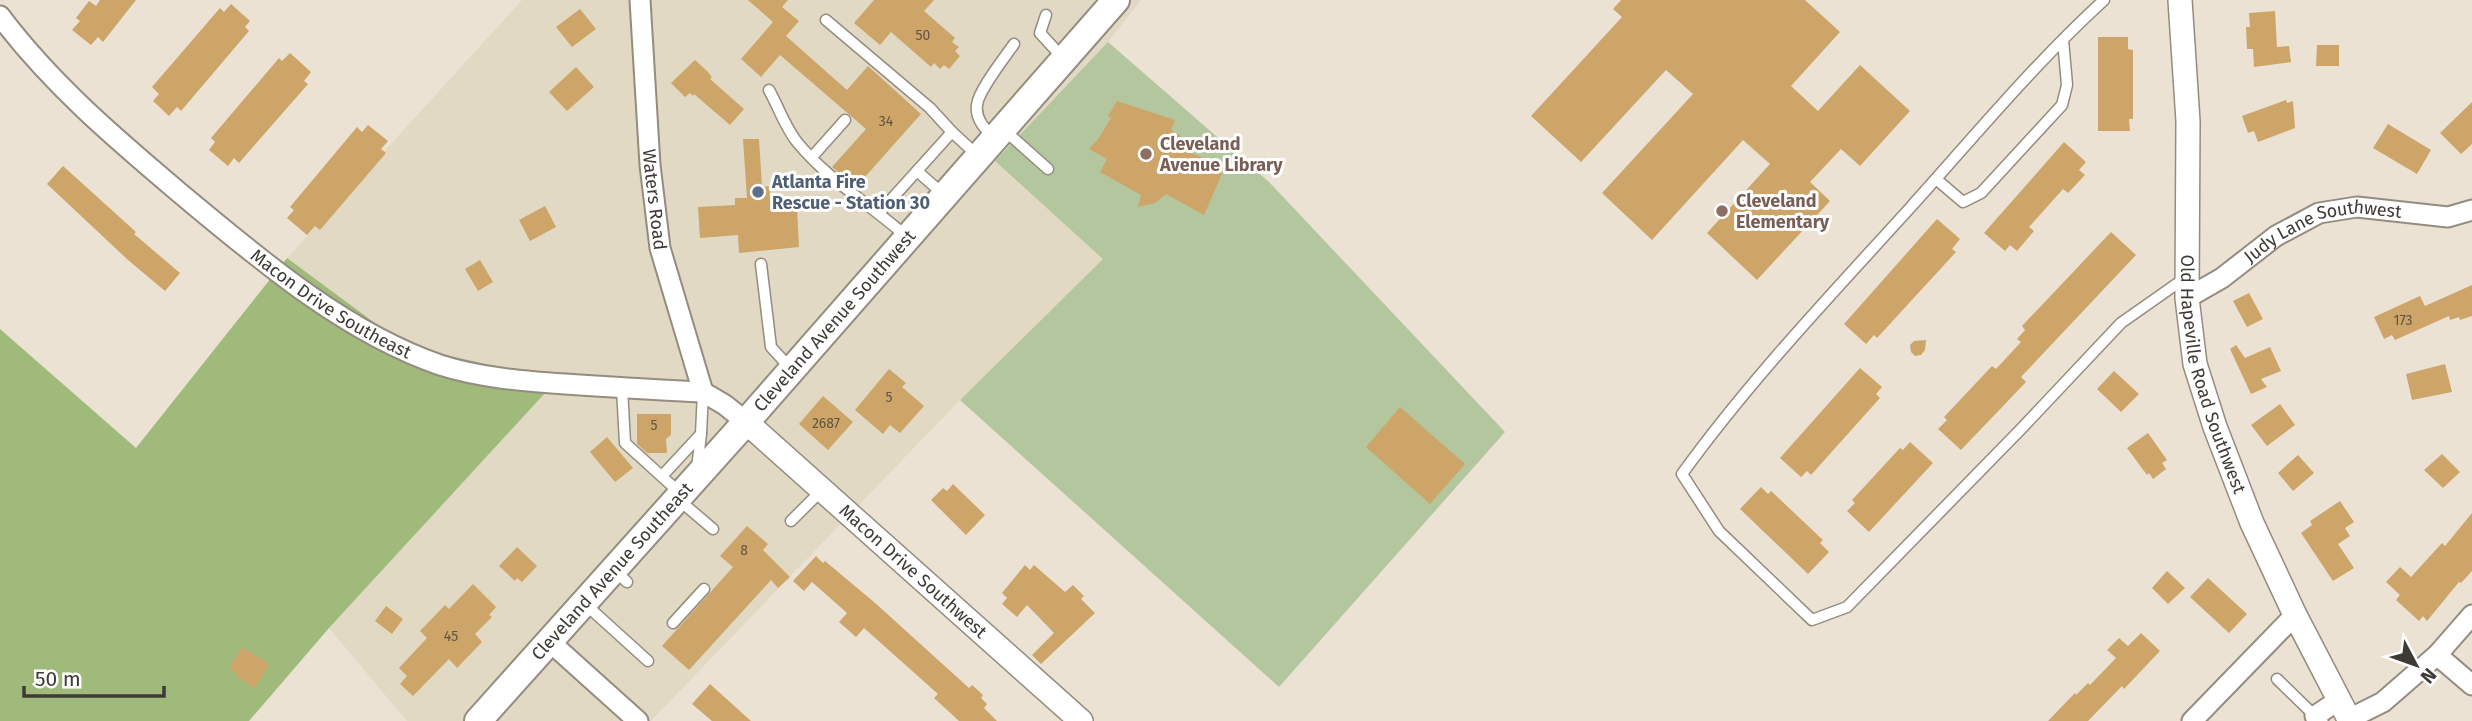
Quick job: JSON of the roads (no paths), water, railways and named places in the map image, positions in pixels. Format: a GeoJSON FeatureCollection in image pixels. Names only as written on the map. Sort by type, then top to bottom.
{"type":"FeatureCollection","features":[{"type":"Feature","properties":{"kind":"main road","name":"Cleveland Avenue Southwest"},"geometry":{"type":"LineString","coordinates":[[746,422],[1064,59],[1110,2]]}},
{"type":"Feature","properties":{"kind":"main road","name":"Cleveland Avenue Southeast"},"geometry":{"type":"LineString","coordinates":[[478,721],[584,602],[620,576],[649,540],[679,486],[746,422]]}},
{"type":"Feature","properties":{"kind":"street","name":"Waters Road"},"geometry":{"type":"LineString","coordinates":[[640,0],[650,165],[660,248],[703,392]]}},
{"type":"Feature","properties":{"kind":"street","name":"Old Hapeville Road Southwest"},"geometry":{"type":"LineString","coordinates":[[2180,0],[2188,121],[2188,287],[2195,364],[2215,427],[2252,523],[2295,615],[2346,713]]}},
{"type":"Feature","properties":{"kind":"street","name":"Macon Drive Southeast"},"geometry":{"type":"LineString","coordinates":[[0,16],[13,34],[96,123],[244,247],[333,310],[385,342],[441,365],[500,380],[703,392]]}},
{"type":"Feature","properties":{"kind":"street","name":"Judy Lane Southwest"},"geometry":{"type":"LineString","coordinates":[[2188,287],[2222,278],[2276,236],[2319,213],[2357,207],[2448,217],[2472,210]]}},
{"type":"Feature","properties":{"kind":"street"},"geometry":{"type":"LineString","coordinates":[[703,392],[746,422]]}},
{"type":"Feature","properties":{"kind":"street","name":"Macon Drive Southwest"},"geometry":{"type":"LineString","coordinates":[[746,422],[1081,721]]}},
{"type":"Feature","properties":{"kind":"street"},"geometry":{"type":"LineString","coordinates":[[2192,721],[2295,615]]}},
{"type":"Feature","properties":{"kind":"street"},"geometry":{"type":"LineString","coordinates":[[2317,718],[2383,702],[2437,655],[2472,615]]}},
{"type":"Feature","properties":{"kind":"street"},"geometry":{"type":"LineString","coordinates":[[549,641],[638,721]]}},
{"type":"Feature","properties":{"kind":"street"},"geometry":{"type":"LineString","coordinates":[[2437,655],[2472,685]]}},
{"type":"Feature","properties":{"kind":"lane"},"geometry":{"type":"LineString","coordinates":[[2104,0],[2063,40],[1936,179],[1720,422],[1682,474],[1718,531],[1812,620],[1847,607],[2121,323],[2188,287]]}},
{"type":"Feature","properties":{"kind":"lane"},"geometry":{"type":"LineString","coordinates":[[1046,15],[1040,33],[1064,59]]}},
{"type":"Feature","properties":{"kind":"lane"},"geometry":{"type":"LineString","coordinates":[[826,20],[930,108],[952,132],[992,141],[1048,169]]}},
{"type":"Feature","properties":{"kind":"lane"},"geometry":{"type":"LineString","coordinates":[[1936,179],[1964,202],[1981,193],[2062,106],[2067,85],[2063,40]]}},
{"type":"Feature","properties":{"kind":"lane"},"geometry":{"type":"LineString","coordinates":[[992,141],[981,125],[976,104],[985,85],[1014,44]]}},
{"type":"Feature","properties":{"kind":"lane"},"geometry":{"type":"LineString","coordinates":[[769,90],[796,141],[850,194],[879,213],[907,237]]}},
{"type":"Feature","properties":{"kind":"lane"},"geometry":{"type":"LineString","coordinates":[[812,157],[845,120]]}},
{"type":"Feature","properties":{"kind":"lane"},"geometry":{"type":"LineString","coordinates":[[879,213],[952,132]]}},
{"type":"Feature","properties":{"kind":"lane"},"geometry":{"type":"LineString","coordinates":[[917,171],[944,195]]}},
{"type":"Feature","properties":{"kind":"lane"},"geometry":{"type":"LineString","coordinates":[[761,264],[771,347],[792,369]]}},
{"type":"Feature","properties":{"kind":"lane"},"geometry":{"type":"LineString","coordinates":[[622,388],[625,443],[679,486],[713,529]]}},
{"type":"Feature","properties":{"kind":"lane"},"geometry":{"type":"LineString","coordinates":[[679,486],[701,434],[703,392]]}},
{"type":"Feature","properties":{"kind":"lane"},"geometry":{"type":"LineString","coordinates":[[679,486],[701,434]]}},
{"type":"Feature","properties":{"kind":"lane"},"geometry":{"type":"LineString","coordinates":[[791,521],[822,490]]}},
{"type":"Feature","properties":{"kind":"lane"},"geometry":{"type":"LineString","coordinates":[[673,623],[704,590]]}},
{"type":"Feature","properties":{"kind":"lane"},"geometry":{"type":"LineString","coordinates":[[584,602],[648,661]]}},
{"type":"Feature","properties":{"kind":"lane"},"geometry":{"type":"LineString","coordinates":[[2277,680],[2317,718]]}},
{"type":"Feature","properties":{"kind":"place","name":"Cleveland Avenue Library"},"geometry":{"type":"Point","coordinates":[1146,154]}},
{"type":"Feature","properties":{"kind":"place","name":"Atlanta Fire Rescue - Station 30"},"geometry":{"type":"Point","coordinates":[758,192]}},
{"type":"Feature","properties":{"kind":"place","name":"Cleveland Elementary"},"geometry":{"type":"Point","coordinates":[1722,211]}}]}
